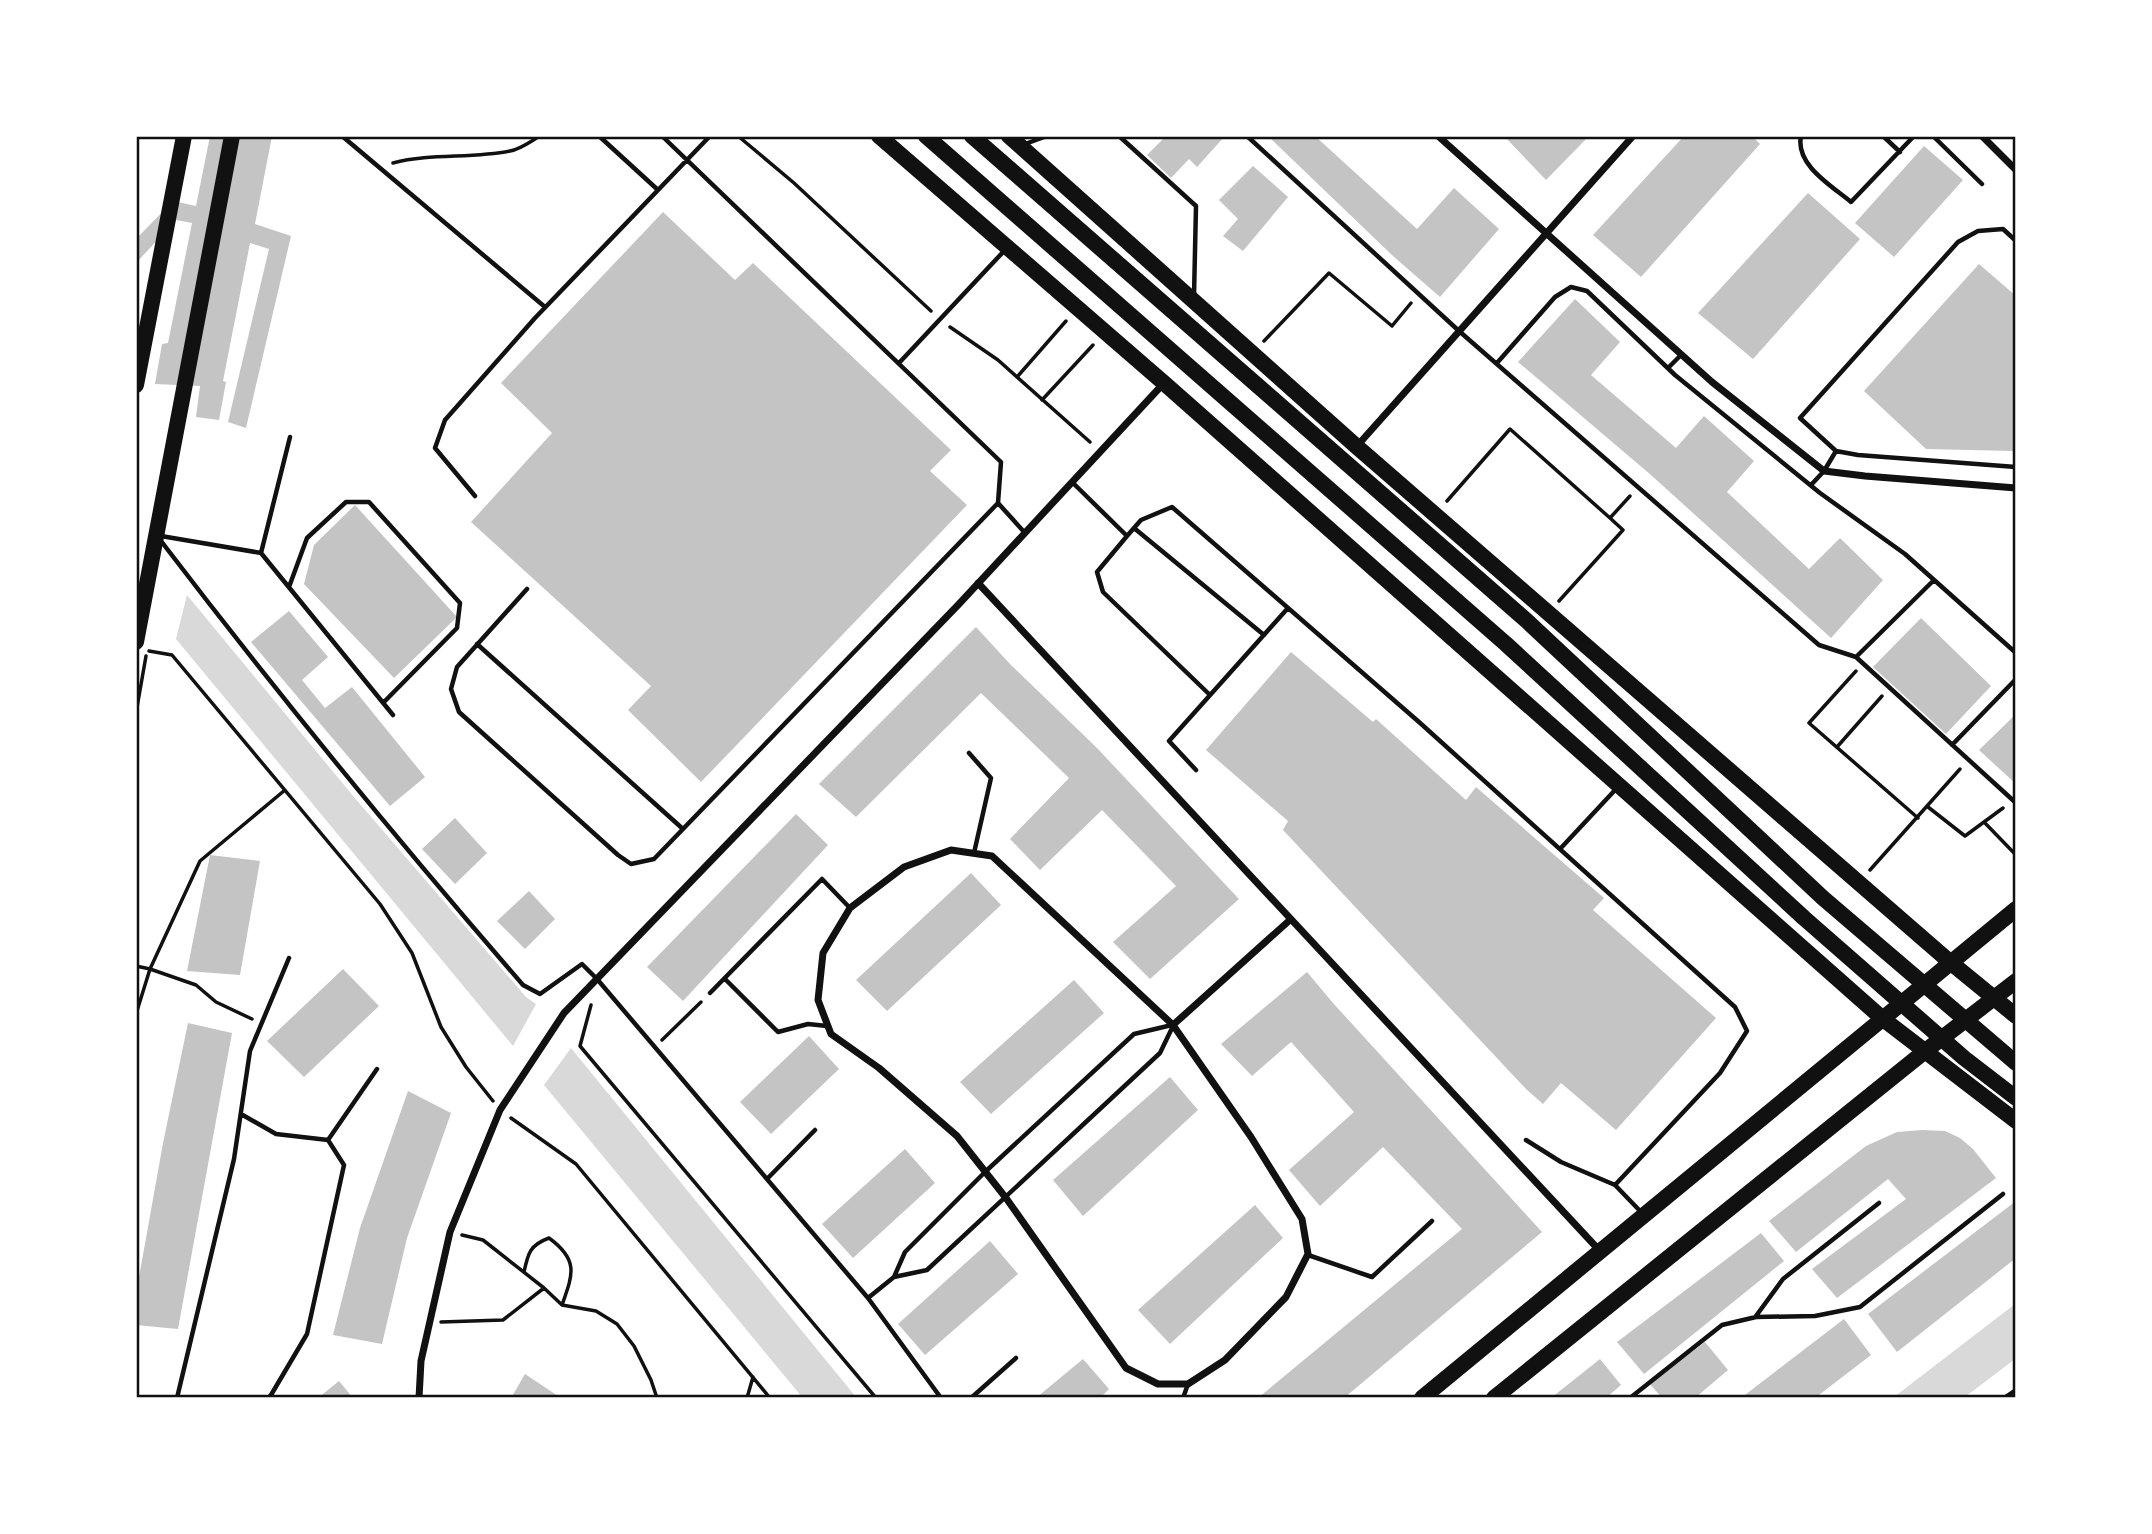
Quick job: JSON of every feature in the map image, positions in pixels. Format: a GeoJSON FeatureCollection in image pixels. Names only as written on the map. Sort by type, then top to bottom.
{"type":"FeatureCollection","features":[{"type":"Feature","properties":{"kind":"main road"},"geometry":{"type":"LineString","coordinates":[[136,385],[184,136]]}},
{"type":"Feature","properties":{"kind":"main road"},"geometry":{"type":"LineString","coordinates":[[142,646],[156,536],[232,136]]}},
{"type":"Feature","properties":{"kind":"main road"},"geometry":{"type":"LineString","coordinates":[[879,136],[1164,383],[1884,1019],[2015,1121]]}},
{"type":"Feature","properties":{"kind":"main road"},"geometry":{"type":"LineString","coordinates":[[926,136],[1506,644],[1804,918],[1964,1058],[2015,1098]]}},
{"type":"Feature","properties":{"kind":"main road"},"geometry":{"type":"LineString","coordinates":[[972,136],[1527,621],[1823,898],[2015,1063]]}},
{"type":"Feature","properties":{"kind":"main road"},"geometry":{"type":"LineString","coordinates":[[1014,141],[1356,446],[1858,883],[2015,1016]]}},
{"type":"Feature","properties":{"kind":"main road"},"geometry":{"type":"LineString","coordinates":[[1422,1398],[2015,909]]}},
{"type":"Feature","properties":{"kind":"main road"},"geometry":{"type":"LineString","coordinates":[[1494,1398],[2015,981]]}},
{"type":"Feature","properties":{"kind":"street"},"geometry":{"type":"LineString","coordinates":[[1438,136],[1682,355],[1824,471],[2015,488]]}},
{"type":"Feature","properties":{"kind":"street"},"geometry":{"type":"LineString","coordinates":[[1356,446],[1633,136]]}},
{"type":"Feature","properties":{"kind":"street"},"geometry":{"type":"LineString","coordinates":[[1982,136],[2015,170]]}},
{"type":"Feature","properties":{"kind":"street"},"geometry":{"type":"LineString","coordinates":[[419,1398],[421,1361],[450,1232],[500,1110],[564,1013],[978,583],[1164,383]]}},
{"type":"Feature","properties":{"kind":"street"},"geometry":{"type":"LineString","coordinates":[[978,583],[1599,1250]]}},
{"type":"Feature","properties":{"kind":"street"},"geometry":{"type":"LineString","coordinates":[[951,850],[992,856],[1173,1025],[1251,1137],[1302,1219],[1308,1254],[1286,1297],[1225,1360],[1188,1384],[1158,1384],[1126,1367],[1006,1198],[957,1136],[879,1068],[831,1034],[818,1000],[823,953],[850,908],[904,867],[951,850]]}},
{"type":"Feature","properties":{"kind":"street"},"geometry":{"type":"LineString","coordinates":[[1173,1025],[1292,919]]}},
{"type":"Feature","properties":{"kind":"lane"},"geometry":{"type":"LineString","coordinates":[[342,136],[545,307]]}},
{"type":"Feature","properties":{"kind":"lane"},"geometry":{"type":"LineString","coordinates":[[599,136],[658,190]]}},
{"type":"Feature","properties":{"kind":"lane"},"geometry":{"type":"LineString","coordinates":[[527,589],[457,667],[451,689],[459,712],[631,864],[654,859],[998,503],[1001,462],[662,136]]}},
{"type":"Feature","properties":{"kind":"lane"},"geometry":{"type":"LineString","coordinates":[[475,496],[435,449],[445,421],[545,307],[710,136]]}},
{"type":"Feature","properties":{"kind":"lane"},"geometry":{"type":"LineString","coordinates":[[1014,141],[1047,136]]}},
{"type":"Feature","properties":{"kind":"lane"},"geometry":{"type":"LineString","coordinates":[[1119,136],[1196,206],[1194,301]]}},
{"type":"Feature","properties":{"kind":"lane"},"geometry":{"type":"LineString","coordinates":[[1247,136],[1459,331],[1819,645],[1856,657],[2014,802]]}},
{"type":"Feature","properties":{"kind":"lane"},"geometry":{"type":"LineString","coordinates":[[1801,136],[1805,162],[1851,202],[1914,136]]}},
{"type":"Feature","properties":{"kind":"lane"},"geometry":{"type":"LineString","coordinates":[[1883,136],[1900,152]]}},
{"type":"Feature","properties":{"kind":"lane"},"geometry":{"type":"LineString","coordinates":[[1933,136],[1982,184]]}},
{"type":"Feature","properties":{"kind":"lane"},"geometry":{"type":"LineString","coordinates":[[2015,241],[2003,229],[1978,231],[1958,242],[1800,418],[1836,451],[1858,456],[2015,467]]}},
{"type":"Feature","properties":{"kind":"lane"},"geometry":{"type":"LineString","coordinates":[[899,363],[1007,248]]}},
{"type":"Feature","properties":{"kind":"lane"},"geometry":{"type":"LineString","coordinates":[[1497,364],[1555,297],[1571,287],[1587,291],[1668,368],[1811,485],[1905,554],[2015,653]]}},
{"type":"Feature","properties":{"kind":"lane"},"geometry":{"type":"LineString","coordinates":[[1668,368],[1682,355]]}},
{"type":"Feature","properties":{"kind":"lane"},"geometry":{"type":"LineString","coordinates":[[261,553],[290,437]]}},
{"type":"Feature","properties":{"kind":"lane"},"geometry":{"type":"LineString","coordinates":[[1811,485],[1824,471],[1836,451]]}},
{"type":"Feature","properties":{"kind":"lane"},"geometry":{"type":"LineString","coordinates":[[1072,482],[1127,536]]}},
{"type":"Feature","properties":{"kind":"lane"},"geometry":{"type":"LineString","coordinates":[[289,587],[307,538],[346,502],[369,502],[460,603],[457,628],[383,703]]}},
{"type":"Feature","properties":{"kind":"lane"},"geometry":{"type":"LineString","coordinates":[[998,503],[1025,533]]}},
{"type":"Feature","properties":{"kind":"lane"},"geometry":{"type":"LineString","coordinates":[[1210,695],[1103,592],[1097,572],[1141,520],[1172,507],[1419,722],[1735,1007],[1747,1031],[1720,1073],[1615,1185]]}},
{"type":"Feature","properties":{"kind":"lane"},"geometry":{"type":"LineString","coordinates":[[1134,528],[1264,635]]}},
{"type":"Feature","properties":{"kind":"lane"},"geometry":{"type":"LineString","coordinates":[[156,536],[261,553],[393,715]]}},
{"type":"Feature","properties":{"kind":"lane"},"geometry":{"type":"LineString","coordinates":[[156,536],[223,624],[408,853],[523,985],[540,994],[582,964],[868,1298],[941,1398]]}},
{"type":"Feature","properties":{"kind":"lane"},"geometry":{"type":"LineString","coordinates":[[1856,657],[1934,580]]}},
{"type":"Feature","properties":{"kind":"lane"},"geometry":{"type":"LineString","coordinates":[[1196,770],[1169,741],[1289,608]]}},
{"type":"Feature","properties":{"kind":"lane"},"geometry":{"type":"LineString","coordinates":[[477,644],[683,829]]}},
{"type":"Feature","properties":{"kind":"lane"},"geometry":{"type":"LineString","coordinates":[[1952,745],[2015,679]]}},
{"type":"Feature","properties":{"kind":"lane"},"geometry":{"type":"LineString","coordinates":[[969,753],[990,778],[974,853]]}},
{"type":"Feature","properties":{"kind":"lane"},"geometry":{"type":"LineString","coordinates":[[1559,849],[1619,785]]}},
{"type":"Feature","properties":{"kind":"lane"},"geometry":{"type":"LineString","coordinates":[[710,993],[822,879],[850,908]]}},
{"type":"Feature","properties":{"kind":"lane"},"geometry":{"type":"LineString","coordinates":[[177,1398],[234,1160],[250,1051],[289,958]]}},
{"type":"Feature","properties":{"kind":"lane"},"geometry":{"type":"LineString","coordinates":[[725,979],[778,1032],[808,1024],[828,1026]]}},
{"type":"Feature","properties":{"kind":"lane"},"geometry":{"type":"LineString","coordinates":[[894,1277],[905,1252],[985,1171],[1134,1034],[1173,1025]]}},
{"type":"Feature","properties":{"kind":"lane"},"geometry":{"type":"LineString","coordinates":[[868,1298],[894,1277],[927,1270],[1160,1053],[1173,1025]]}},
{"type":"Feature","properties":{"kind":"lane"},"geometry":{"type":"LineString","coordinates":[[328,1140],[377,1069]]}},
{"type":"Feature","properties":{"kind":"lane"},"geometry":{"type":"LineString","coordinates":[[241,1114],[276,1134],[328,1140]]}},
{"type":"Feature","properties":{"kind":"lane"},"geometry":{"type":"LineString","coordinates":[[767,1179],[815,1130]]}},
{"type":"Feature","properties":{"kind":"lane"},"geometry":{"type":"LineString","coordinates":[[268,1398],[307,1334],[344,1166],[328,1140]]}},
{"type":"Feature","properties":{"kind":"lane"},"geometry":{"type":"LineString","coordinates":[[1526,1140],[1561,1162],[1615,1185],[1643,1214]]}},
{"type":"Feature","properties":{"kind":"lane"},"geometry":{"type":"LineString","coordinates":[[1630,1398],[1722,1325],[1756,1317],[1815,1316],[1860,1307],[2003,1194]]}},
{"type":"Feature","properties":{"kind":"lane"},"geometry":{"type":"LineString","coordinates":[[1756,1317],[1783,1279],[1879,1203]]}},
{"type":"Feature","properties":{"kind":"lane"},"geometry":{"type":"LineString","coordinates":[[1308,1254],[1372,1278],[1432,1221]]}},
{"type":"Feature","properties":{"kind":"lane"},"geometry":{"type":"LineString","coordinates":[[971,1398],[1016,1358]]}},
{"type":"Feature","properties":{"kind":"lane"},"geometry":{"type":"LineString","coordinates":[[1183,1398],[1188,1384]]}},
{"type":"Feature","properties":{"kind":"lane"},"geometry":{"type":"LineString","coordinates":[[2004,1398],[2015,1390]]}},
{"type":"Feature","properties":{"kind":"path"},"geometry":{"type":"LineString","coordinates":[[377,166],[408,159],[467,157],[513,150],[541,136]]}},
{"type":"Feature","properties":{"kind":"path"},"geometry":{"type":"LineString","coordinates":[[738,136],[794,183],[940,319],[998,360],[1100,452]]}},
{"type":"Feature","properties":{"kind":"path"},"geometry":{"type":"LineString","coordinates":[[1253,353],[1329,273],[1392,326],[1419,293]]}},
{"type":"Feature","properties":{"kind":"path"},"geometry":{"type":"LineString","coordinates":[[1017,377],[1077,308]]}},
{"type":"Feature","properties":{"kind":"path"},"geometry":{"type":"LineString","coordinates":[[1042,400],[1105,332]]}},
{"type":"Feature","properties":{"kind":"path"},"geometry":{"type":"LineString","coordinates":[[1435,514],[1510,429],[1623,530],[1548,613]]}},
{"type":"Feature","properties":{"kind":"path"},"geometry":{"type":"LineString","coordinates":[[1610,518],[1638,486]]}},
{"type":"Feature","properties":{"kind":"path"},"geometry":{"type":"LineString","coordinates":[[142,646],[172,655],[380,904],[412,953],[441,1027],[466,1067],[500,1110],[576,1164],[770,1398]]}},
{"type":"Feature","properties":{"kind":"path"},"geometry":{"type":"LineString","coordinates":[[1863,663],[1809,723],[1918,818]]}},
{"type":"Feature","properties":{"kind":"path"},"geometry":{"type":"LineString","coordinates":[[1837,747],[1890,688]]}},
{"type":"Feature","properties":{"kind":"path"},"geometry":{"type":"LineString","coordinates":[[1858,883],[1968,760]]}},
{"type":"Feature","properties":{"kind":"path"},"geometry":{"type":"LineString","coordinates":[[136,1014],[150,969],[200,861],[285,790]]}},
{"type":"Feature","properties":{"kind":"path"},"geometry":{"type":"LineString","coordinates":[[1928,807],[1965,836],[2014,802]]}},
{"type":"Feature","properties":{"kind":"path"},"geometry":{"type":"LineString","coordinates":[[1984,822],[2015,855]]}},
{"type":"Feature","properties":{"kind":"path"},"geometry":{"type":"LineString","coordinates":[[136,966],[196,985],[216,1002],[261,1023]]}},
{"type":"Feature","properties":{"kind":"path"},"geometry":{"type":"LineString","coordinates":[[597,979],[580,1046],[876,1398]]}},
{"type":"Feature","properties":{"kind":"path"},"geometry":{"type":"LineString","coordinates":[[655,1047],[710,993]]}},
{"type":"Feature","properties":{"kind":"path"},"geometry":{"type":"LineString","coordinates":[[450,1232],[483,1240],[562,1305],[596,1311],[617,1324],[634,1346],[657,1398]]}},
{"type":"Feature","properties":{"kind":"path"},"geometry":{"type":"LineString","coordinates":[[524,1272],[536,1243],[549,1238],[562,1248],[570,1260],[572,1278],[562,1305]]}},
{"type":"Feature","properties":{"kind":"path"},"geometry":{"type":"LineString","coordinates":[[430,1322],[503,1320],[544,1288]]}},
{"type":"Feature","properties":{"kind":"path"},"geometry":{"type":"LineString","coordinates":[[747,1398],[753,1377]]}},
{"type":"Feature","properties":{"kind":"shaded area"},"geometry":{"type":"Polygon","coordinates":[[[187,595],[354,797],[526,997],[536,1004],[513,1046],[176,639],[187,595]]]}},
{"type":"Feature","properties":{"kind":"shaded area"},"geometry":{"type":"Polygon","coordinates":[[[571,1048],[856,1397],[802,1397],[544,1085],[571,1048]]]}},
{"type":"Feature","properties":{"kind":"shaded area"},"geometry":{"type":"Polygon","coordinates":[[[2015,1304],[2015,1359],[1965,1397],[1894,1397],[2015,1304]]]}},
{"type":"Feature","properties":{"kind":"building"},"geometry":{"type":"Polygon","coordinates":[[[210,136],[272,136],[255,224],[291,236],[246,428],[228,422],[269,249],[250,243],[223,381],[226,382],[219,420],[196,417],[200,386],[155,384],[162,344],[168,343],[192,223],[176,220],[136,263],[136,239],[173,201],[196,206],[210,136]]]}},
{"type":"Feature","properties":{"kind":"building"},"geometry":{"type":"Polygon","coordinates":[[[1166,136],[1225,136],[1197,167],[1189,159],[1171,178],[1147,155],[1166,136]]]}},
{"type":"Feature","properties":{"kind":"building"},"geometry":{"type":"Polygon","coordinates":[[[1268,136],[1315,136],[1417,229],[1454,188],[1499,229],[1440,297],[1393,256],[1268,136]]]}},
{"type":"Feature","properties":{"kind":"building"},"geometry":{"type":"Polygon","coordinates":[[[1504,136],[1589,136],[1546,180],[1504,136]]]}},
{"type":"Feature","properties":{"kind":"building"},"geometry":{"type":"Polygon","coordinates":[[[1684,136],[1752,136],[1760,144],[1641,277],[1593,235],[1684,136]]]}},
{"type":"Feature","properties":{"kind":"building"},"geometry":{"type":"Polygon","coordinates":[[[1924,146],[1963,180],[1894,257],[1855,223],[1924,146]]]}},
{"type":"Feature","properties":{"kind":"building"},"geometry":{"type":"Polygon","coordinates":[[[1253,166],[1288,197],[1243,251],[1223,236],[1238,219],[1219,200],[1253,166]]]}},
{"type":"Feature","properties":{"kind":"building"},"geometry":{"type":"Polygon","coordinates":[[[1808,193],[1860,239],[1753,359],[1698,313],[1808,193]]]}},
{"type":"Feature","properties":{"kind":"building"},"geometry":{"type":"Polygon","coordinates":[[[663,212],[735,280],[753,263],[951,450],[930,471],[967,505],[701,782],[628,710],[651,686],[471,522],[552,433],[501,383],[663,212]]]}},
{"type":"Feature","properties":{"kind":"building"},"geometry":{"type":"Polygon","coordinates":[[[1979,264],[2016,296],[2016,449],[1926,449],[1864,391],[1979,264]]]}},
{"type":"Feature","properties":{"kind":"building"},"geometry":{"type":"Polygon","coordinates":[[[1575,299],[1620,342],[1591,375],[1676,448],[1704,416],[1754,461],[1727,492],[1809,569],[1840,538],[1883,580],[1831,638],[1651,475],[1518,362],[1575,299]]]}},
{"type":"Feature","properties":{"kind":"building"},"geometry":{"type":"Polygon","coordinates":[[[355,505],[457,617],[394,678],[304,584],[314,545],[355,505]]]}},
{"type":"Feature","properties":{"kind":"building"},"geometry":{"type":"Polygon","coordinates":[[[289,611],[328,657],[302,680],[325,708],[352,687],[425,777],[390,806],[251,642],[289,611]]]}},
{"type":"Feature","properties":{"kind":"building"},"geometry":{"type":"Polygon","coordinates":[[[1921,618],[1991,686],[1946,734],[1873,667],[1921,618]]]}},
{"type":"Feature","properties":{"kind":"building"},"geometry":{"type":"Polygon","coordinates":[[[976,627],[1010,664],[1097,748],[1239,899],[1150,979],[1113,942],[1176,886],[1102,810],[1040,870],[1010,839],[1069,778],[981,693],[856,817],[819,784],[976,627]]]}},
{"type":"Feature","properties":{"kind":"building"},"geometry":{"type":"Polygon","coordinates":[[[1291,652],[1373,722],[1376,719],[1466,800],[1476,787],[1604,898],[1593,910],[1716,1018],[1616,1130],[1561,1083],[1543,1104],[1526,1089],[1283,830],[1288,821],[1206,750],[1291,652]]]}},
{"type":"Feature","properties":{"kind":"building"},"geometry":{"type":"Polygon","coordinates":[[[2016,714],[2016,784],[1979,750],[2016,714]]]}},
{"type":"Feature","properties":{"kind":"building"},"geometry":{"type":"Polygon","coordinates":[[[796,814],[828,845],[683,1001],[647,967],[796,814]]]}},
{"type":"Feature","properties":{"kind":"building"},"geometry":{"type":"Polygon","coordinates":[[[455,818],[487,853],[455,884],[422,849],[455,818]]]}},
{"type":"Feature","properties":{"kind":"building"},"geometry":{"type":"Polygon","coordinates":[[[210,855],[260,861],[240,975],[187,971],[210,855]]]}},
{"type":"Feature","properties":{"kind":"building"},"geometry":{"type":"Polygon","coordinates":[[[971,873],[1001,905],[887,1011],[856,980],[971,873]]]}},
{"type":"Feature","properties":{"kind":"building"},"geometry":{"type":"Polygon","coordinates":[[[529,891],[555,919],[525,949],[497,921],[529,891]]]}},
{"type":"Feature","properties":{"kind":"building"},"geometry":{"type":"Polygon","coordinates":[[[343,969],[379,1006],[304,1077],[267,1041],[343,969]]]}},
{"type":"Feature","properties":{"kind":"building"},"geometry":{"type":"Polygon","coordinates":[[[1307,972],[1542,1232],[1344,1398],[1258,1398],[1462,1229],[1383,1147],[1320,1206],[1289,1170],[1354,1112],[1291,1042],[1252,1076],[1221,1044],[1307,972]]]}},
{"type":"Feature","properties":{"kind":"building"},"geometry":{"type":"Polygon","coordinates":[[[1074,980],[1104,1013],[991,1114],[960,1082],[1074,980]]]}},
{"type":"Feature","properties":{"kind":"building"},"geometry":{"type":"Polygon","coordinates":[[[188,1023],[232,1033],[178,1329],[136,1325],[136,1294],[188,1023]]]}},
{"type":"Feature","properties":{"kind":"building"},"geometry":{"type":"Polygon","coordinates":[[[809,1036],[839,1069],[771,1134],[740,1102],[809,1036]]]}},
{"type":"Feature","properties":{"kind":"building"},"geometry":{"type":"Polygon","coordinates":[[[1170,1077],[1198,1110],[1083,1216],[1053,1180],[1170,1077]]]}},
{"type":"Feature","properties":{"kind":"building"},"geometry":{"type":"Polygon","coordinates":[[[408,1091],[451,1113],[407,1238],[382,1344],[333,1335],[360,1228],[408,1091]]]}},
{"type":"Feature","properties":{"kind":"building"},"geometry":{"type":"Polygon","coordinates":[[[1945,1131],[1960,1138],[1973,1149],[1996,1178],[1837,1298],[1812,1269],[1906,1199],[1888,1179],[1796,1252],[1769,1221],[1866,1146],[1897,1132],[1945,1131]]]}},
{"type":"Feature","properties":{"kind":"building"},"geometry":{"type":"Polygon","coordinates":[[[905,1149],[935,1183],[853,1258],[822,1224],[905,1149]]]}},
{"type":"Feature","properties":{"kind":"building"},"geometry":{"type":"Polygon","coordinates":[[[2016,1201],[2016,1258],[1897,1352],[1868,1314],[2016,1201]]]}},
{"type":"Feature","properties":{"kind":"building"},"geometry":{"type":"Polygon","coordinates":[[[1255,1205],[1283,1238],[1170,1344],[1138,1310],[1255,1205]]]}},
{"type":"Feature","properties":{"kind":"building"},"geometry":{"type":"Polygon","coordinates":[[[1761,1233],[1784,1261],[1644,1374],[1617,1342],[1761,1233]]]}},
{"type":"Feature","properties":{"kind":"building"},"geometry":{"type":"Polygon","coordinates":[[[990,1241],[1018,1274],[925,1355],[898,1324],[990,1241]]]}},
{"type":"Feature","properties":{"kind":"building"},"geometry":{"type":"Polygon","coordinates":[[[1844,1319],[1871,1355],[1815,1398],[1741,1398],[1844,1319]]]}},
{"type":"Feature","properties":{"kind":"building"},"geometry":{"type":"Polygon","coordinates":[[[1705,1342],[1728,1370],[1695,1398],[1662,1398],[1650,1384],[1705,1342]]]}},
{"type":"Feature","properties":{"kind":"building"},"geometry":{"type":"Polygon","coordinates":[[[1083,1359],[1109,1389],[1100,1398],[1036,1398],[1083,1359]]]}},
{"type":"Feature","properties":{"kind":"building"},"geometry":{"type":"Polygon","coordinates":[[[1600,1359],[1621,1385],[1606,1398],[1551,1398],[1600,1359]]]}},
{"type":"Feature","properties":{"kind":"building"},"geometry":{"type":"Polygon","coordinates":[[[525,1374],[561,1398],[511,1398],[525,1374]]]}},
{"type":"Feature","properties":{"kind":"building"},"geometry":{"type":"Polygon","coordinates":[[[339,1381],[353,1398],[318,1398],[339,1381]]]}}]}
